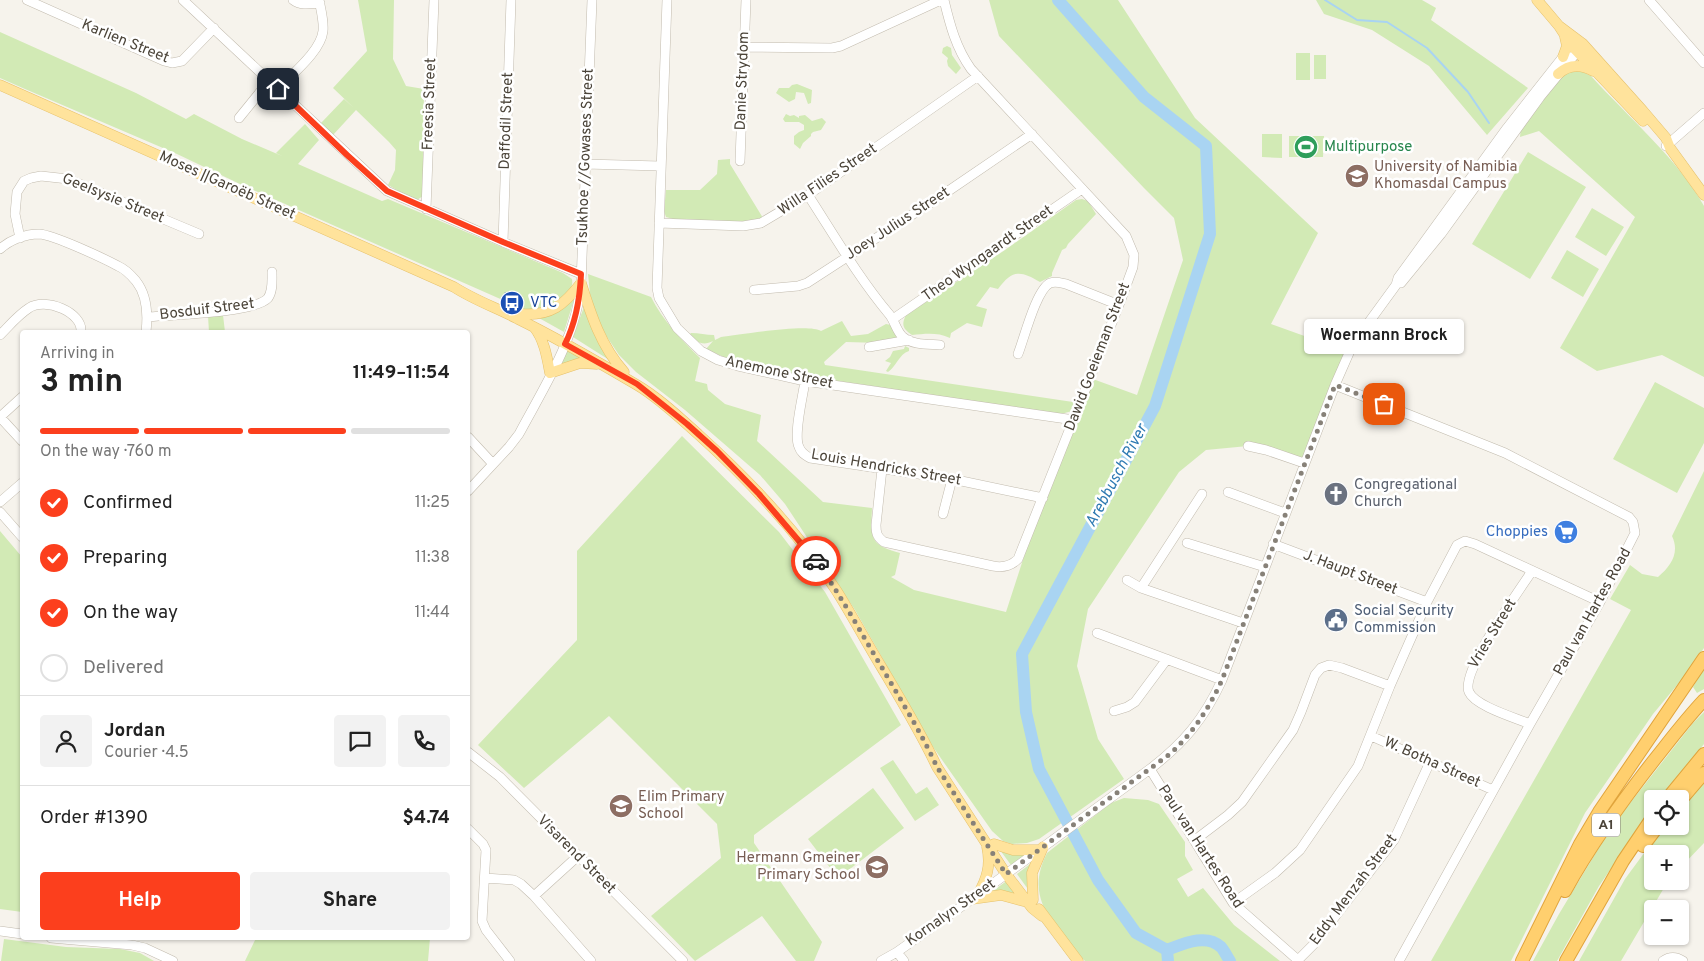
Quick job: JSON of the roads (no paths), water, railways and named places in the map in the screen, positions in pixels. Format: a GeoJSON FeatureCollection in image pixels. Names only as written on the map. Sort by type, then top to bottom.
{"type":"FeatureCollection","features":[{"type":"Feature","properties":{"kind":"highway"},"geometry":{"type":"LineString","coordinates":[[1522,961],[1580,844],[1599,812],[1704,658]]}},
{"type":"Feature","properties":{"kind":"highway","name":"A1"},"geometry":{"type":"LineString","coordinates":[[1526,961],[1567,887],[1602,830],[1628,792],[1687,718],[1704,700]]}},
{"type":"Feature","properties":{"kind":"highway"},"geometry":{"type":"LineString","coordinates":[[1674,790],[1704,754]]}},
{"type":"Feature","properties":{"kind":"highway"},"geometry":{"type":"LineString","coordinates":[[1689,790],[1704,773]]}},
{"type":"Feature","properties":{"kind":"highway","name":"A1"},"geometry":{"type":"LineString","coordinates":[[1566,961],[1623,861],[1644,830]]}},
{"type":"Feature","properties":{"kind":"highway"},"geometry":{"type":"LineString","coordinates":[[1579,940],[1651,835]]}},
{"type":"Feature","properties":{"kind":"main road"},"geometry":{"type":"LineString","coordinates":[[1537,0],[1562,31],[1620,86],[1669,146],[1704,195]]}},
{"type":"Feature","properties":{"kind":"main road"},"geometry":{"type":"LineString","coordinates":[[1562,31],[1567,46],[1563,57]]}},
{"type":"Feature","properties":{"kind":"main road"},"geometry":{"type":"LineString","coordinates":[[1578,45],[1604,79],[1669,146]]}},
{"type":"Feature","properties":{"kind":"main road"},"geometry":{"type":"LineString","coordinates":[[1558,74],[1570,67],[1580,65],[1587,67],[1604,79]]}},
{"type":"Feature","properties":{"kind":"main road","name":"Moses ǁGaroëb Street"},"geometry":{"type":"LineString","coordinates":[[0,85],[454,287],[466,295],[566,341],[624,372],[717,451],[777,513],[817,563],[836,590],[937,767],[1008,872],[1078,961]]}},
{"type":"Feature","properties":{"kind":"main road"},"geometry":{"type":"LineString","coordinates":[[522,314],[532,314],[554,309],[564,302],[581,279]]}},
{"type":"Feature","properties":{"kind":"main road"},"geometry":{"type":"LineString","coordinates":[[581,279],[592,317],[601,337],[616,363],[624,372]]}},
{"type":"Feature","properties":{"kind":"main road","name":"Moses ǁGaroëb Street"},"geometry":{"type":"LineString","coordinates":[[454,287],[469,290],[522,314],[637,384]]}},
{"type":"Feature","properties":{"kind":"main road"},"geometry":{"type":"LineString","coordinates":[[533,327],[538,332],[544,346],[550,373],[580,363],[602,364]]}},
{"type":"Feature","properties":{"kind":"main road"},"geometry":{"type":"LineString","coordinates":[[990,844],[1013,850],[1041,849],[1032,873],[1030,901],[1001,894],[975,896],[985,882],[990,844]]}},
{"type":"Feature","properties":{"kind":"street","name":"Karlien Street"},"geometry":{"type":"LineString","coordinates":[[27,0],[172,63],[182,61],[214,28]]}},
{"type":"Feature","properties":{"kind":"street"},"geometry":{"type":"LineString","coordinates":[[183,0],[380,186],[396,196],[503,242],[581,279]]}},
{"type":"Feature","properties":{"kind":"street"},"geometry":{"type":"LineString","coordinates":[[278,89],[310,55],[321,40],[323,23],[320,2],[305,5],[293,0]]}},
{"type":"Feature","properties":{"kind":"street","name":"Freesia Street"},"geometry":{"type":"LineString","coordinates":[[426,209],[434,0]]}},
{"type":"Feature","properties":{"kind":"street","name":"Daffodil Street"},"geometry":{"type":"LineString","coordinates":[[503,242],[511,0]]}},
{"type":"Feature","properties":{"kind":"street","name":"Tsukhoe //Gowases Street"},"geometry":{"type":"LineString","coordinates":[[470,489],[519,434],[566,341],[578,308],[581,279],[592,0]]}},
{"type":"Feature","properties":{"kind":"street","name":"Anemone Street"},"geometry":{"type":"LineString","coordinates":[[668,0],[660,166],[657,288],[659,298],[677,328],[701,351],[718,360],[738,366],[805,381],[1074,420]]}},
{"type":"Feature","properties":{"kind":"street","name":"Danie Strydom"},"geometry":{"type":"LineString","coordinates":[[740,162],[746,0]]}},
{"type":"Feature","properties":{"kind":"street"},"geometry":{"type":"LineString","coordinates":[[744,47],[824,49],[842,46],[942,0]]}},
{"type":"Feature","properties":{"kind":"street","name":"Dawid Goeieman Street"},"geometry":{"type":"LineString","coordinates":[[882,469],[876,533],[878,538],[884,542],[993,566],[1005,567],[1018,559],[1133,267],[1134,251],[1126,236],[965,61],[957,46],[942,0]]}},
{"type":"Feature","properties":{"kind":"street"},"geometry":{"type":"LineString","coordinates":[[1649,0],[1704,63]]}},
{"type":"Feature","properties":{"kind":"street"},"geometry":{"type":"LineString","coordinates":[[1396,285],[1398,278],[1476,171],[1563,57],[1578,45]]}},
{"type":"Feature","properties":{"kind":"street"},"geometry":{"type":"LineString","coordinates":[[1396,285],[1401,283],[1437,239],[1578,45]]}},
{"type":"Feature","properties":{"kind":"street","name":"Willa Filies Street"},"geometry":{"type":"LineString","coordinates":[[659,223],[752,225],[770,218],[808,195],[978,76]]}},
{"type":"Feature","properties":{"kind":"street"},"geometry":{"type":"LineString","coordinates":[[239,118],[269,81]]}},
{"type":"Feature","properties":{"kind":"street"},"geometry":{"type":"LineString","coordinates":[[1669,146],[1704,113]]}},
{"type":"Feature","properties":{"kind":"street","name":"Joey Julius Street"},"geometry":{"type":"LineString","coordinates":[[754,290],[803,285],[941,196],[1032,134]]}},
{"type":"Feature","properties":{"kind":"street"},"geometry":{"type":"LineString","coordinates":[[585,164],[660,166]]}},
{"type":"Feature","properties":{"kind":"street","name":"Geelsysie Street"},"geometry":{"type":"LineString","coordinates":[[20,238],[16,214],[17,192],[24,181],[41,176],[68,179],[199,234]]}},
{"type":"Feature","properties":{"kind":"street","name":"Theo Wyngaardt Street"},"geometry":{"type":"LineString","coordinates":[[893,319],[1082,189]]}},
{"type":"Feature","properties":{"kind":"street"},"geometry":{"type":"LineString","coordinates":[[808,195],[871,292],[893,319],[898,332],[919,344],[940,345]]}},
{"type":"Feature","properties":{"kind":"street"},"geometry":{"type":"LineString","coordinates":[[0,249],[20,238],[34,234],[49,235],[118,266],[133,277],[140,287],[147,317],[146,330]]}},
{"type":"Feature","properties":{"kind":"street","name":"Bosduif Street"},"geometry":{"type":"LineString","coordinates":[[147,317],[212,312],[258,305],[271,294],[272,272]]}},
{"type":"Feature","properties":{"kind":"street"},"geometry":{"type":"LineString","coordinates":[[1018,354],[1040,293],[1049,284],[1058,282],[1066,284],[1119,305]]}},
{"type":"Feature","properties":{"kind":"street","name":"Kornalyn Street"},"geometry":{"type":"LineString","coordinates":[[888,958],[1150,769],[1174,750],[1192,731],[1209,706],[1222,680],[1304,463],[1353,344],[1396,285]]}},
{"type":"Feature","properties":{"kind":"street"},"geometry":{"type":"LineString","coordinates":[[0,335],[30,307],[40,304],[62,310],[74,316],[80,322],[81,330]]}},
{"type":"Feature","properties":{"kind":"street"},"geometry":{"type":"LineString","coordinates":[[868,347],[909,340]]}},
{"type":"Feature","properties":{"kind":"street","name":"Louis Hendricks Street"},"geometry":{"type":"LineString","coordinates":[[805,381],[796,438],[799,448],[810,458],[952,479],[1043,498]]}},
{"type":"Feature","properties":{"kind":"street","name":"Paul van Hartes Road"},"geometry":{"type":"LineString","coordinates":[[1335,385],[1505,453],[1629,517],[1634,526],[1635,533],[1600,602],[1398,961]]}},
{"type":"Feature","properties":{"kind":"street"},"geometry":{"type":"LineString","coordinates":[[20,398],[0,417],[20,440]]}},
{"type":"Feature","properties":{"kind":"street"},"geometry":{"type":"LineString","coordinates":[[470,438],[493,464]]}},
{"type":"Feature","properties":{"kind":"street"},"geometry":{"type":"LineString","coordinates":[[1248,446],[1304,463]]}},
{"type":"Feature","properties":{"kind":"street"},"geometry":{"type":"LineString","coordinates":[[943,514],[952,479]]}},
{"type":"Feature","properties":{"kind":"street"},"geometry":{"type":"LineString","coordinates":[[0,502],[20,485]]}},
{"type":"Feature","properties":{"kind":"street"},"geometry":{"type":"LineString","coordinates":[[1228,492],[1285,513]]}},
{"type":"Feature","properties":{"kind":"street"},"geometry":{"type":"LineString","coordinates":[[1141,588],[1202,494]]}},
{"type":"Feature","properties":{"kind":"street"},"geometry":{"type":"LineString","coordinates":[[0,512],[20,535]]}},
{"type":"Feature","properties":{"kind":"street"},"geometry":{"type":"LineString","coordinates":[[1233,903],[1275,873],[1300,850],[1358,766],[1426,602],[1457,545],[1465,541],[1600,602]]}},
{"type":"Feature","properties":{"kind":"street"},"geometry":{"type":"LineString","coordinates":[[1187,543],[1265,568]]}},
{"type":"Feature","properties":{"kind":"street","name":"J. Haupt Street"},"geometry":{"type":"LineString","coordinates":[[1273,544],[1426,602]]}},
{"type":"Feature","properties":{"kind":"street","name":"Vries Street"},"geometry":{"type":"LineString","coordinates":[[1530,724],[1486,706],[1469,692],[1468,683],[1470,672],[1492,632],[1532,571]]}},
{"type":"Feature","properties":{"kind":"street"},"geometry":{"type":"LineString","coordinates":[[1127,580],[1141,588],[1243,623]]}},
{"type":"Feature","properties":{"kind":"street"},"geometry":{"type":"LineString","coordinates":[[1097,633],[1222,680]]}},
{"type":"Feature","properties":{"kind":"street"},"geometry":{"type":"LineString","coordinates":[[1114,711],[1135,702],[1167,659]]}},
{"type":"Feature","properties":{"kind":"street"},"geometry":{"type":"LineString","coordinates":[[1195,840],[1228,815],[1246,796],[1293,730],[1302,712],[1315,675],[1321,668],[1329,665],[1342,668],[1390,686]]}},
{"type":"Feature","properties":{"kind":"street","name":"W. Botha Street"},"geometry":{"type":"LineString","coordinates":[[1371,736],[1493,790]]}},
{"type":"Feature","properties":{"kind":"street","name":"Visarend Street"},"geometry":{"type":"LineString","coordinates":[[470,754],[500,777],[683,961]]}},
{"type":"Feature","properties":{"kind":"street","name":"Eddy Menzah Street"},"geometry":{"type":"LineString","coordinates":[[1298,961],[1314,944],[1394,840],[1430,762]]}},
{"type":"Feature","properties":{"kind":"street","name":"Paul van Hartes Road"},"geometry":{"type":"LineString","coordinates":[[1150,769],[1233,903],[1298,961]]}},
{"type":"Feature","properties":{"kind":"street"},"geometry":{"type":"LineString","coordinates":[[470,831],[483,844],[486,850],[482,921],[486,930],[510,961]]}},
{"type":"Feature","properties":{"kind":"street"},"geometry":{"type":"LineString","coordinates":[[534,896],[578,856]]}},
{"type":"Feature","properties":{"kind":"street"},"geometry":{"type":"LineString","coordinates":[[485,878],[514,880],[534,896],[590,961]]}},
{"type":"Feature","properties":{"kind":"street"},"geometry":{"type":"LineString","coordinates":[[0,931],[20,934]]}},
{"type":"Feature","properties":{"kind":"street"},"geometry":{"type":"LineString","coordinates":[[115,940],[145,948],[173,961]]}},
{"type":"Feature","properties":{"kind":"street"},"geometry":{"type":"LineString","coordinates":[[1663,961],[1673,957],[1683,961]]}},
{"type":"Feature","properties":{"kind":"street","name":"Kornalyn Street"},"geometry":{"type":"LineString","coordinates":[[888,958],[904,961]]}},
{"type":"Feature","properties":{"kind":"waterway","name":"Arebbusch River"},"geometry":{"type":"LineString","coordinates":[[1058,0],[1144,97],[1206,146],[1210,234],[1155,406],[1022,654],[1026,712],[1039,769],[1098,880],[1136,933],[1167,950],[1168,961]]}},
{"type":"Feature","properties":{"kind":"waterway"},"geometry":{"type":"LineString","coordinates":[[1325,0],[1357,20],[1387,22],[1427,48],[1468,92],[1489,123]]}},
{"type":"Feature","properties":{"kind":"waterway"},"geometry":{"type":"LineString","coordinates":[[1167,950],[1194,941],[1208,941],[1221,947],[1230,961]]}},
{"type":"Feature","properties":{"kind":"place","name":"Multipurpose"},"geometry":{"type":"Point","coordinates":[1306,147]}},
{"type":"Feature","properties":{"kind":"place","name":"University of Namibia Khomasdal Campus"},"geometry":{"type":"Point","coordinates":[1357,176]}},
{"type":"Feature","properties":{"kind":"place","name":"VTC"},"geometry":{"type":"Point","coordinates":[512,303]}},
{"type":"Feature","properties":{"kind":"place","name":"Woermann Brock"},"geometry":{"type":"Point","coordinates":[1384,404]}},
{"type":"Feature","properties":{"kind":"place","name":"Congregational Church"},"geometry":{"type":"Point","coordinates":[1336,494]}},
{"type":"Feature","properties":{"kind":"place","name":"Choppies"},"geometry":{"type":"Point","coordinates":[1566,532]}},
{"type":"Feature","properties":{"kind":"place","name":"Social Security Commission"},"geometry":{"type":"Point","coordinates":[1336,620]}},
{"type":"Feature","properties":{"kind":"place","name":"Elim Primary School"},"geometry":{"type":"Point","coordinates":[621,806]}},
{"type":"Feature","properties":{"kind":"place","name":"Hermann Gmeiner Primary School"},"geometry":{"type":"Point","coordinates":[877,867]}}]}
